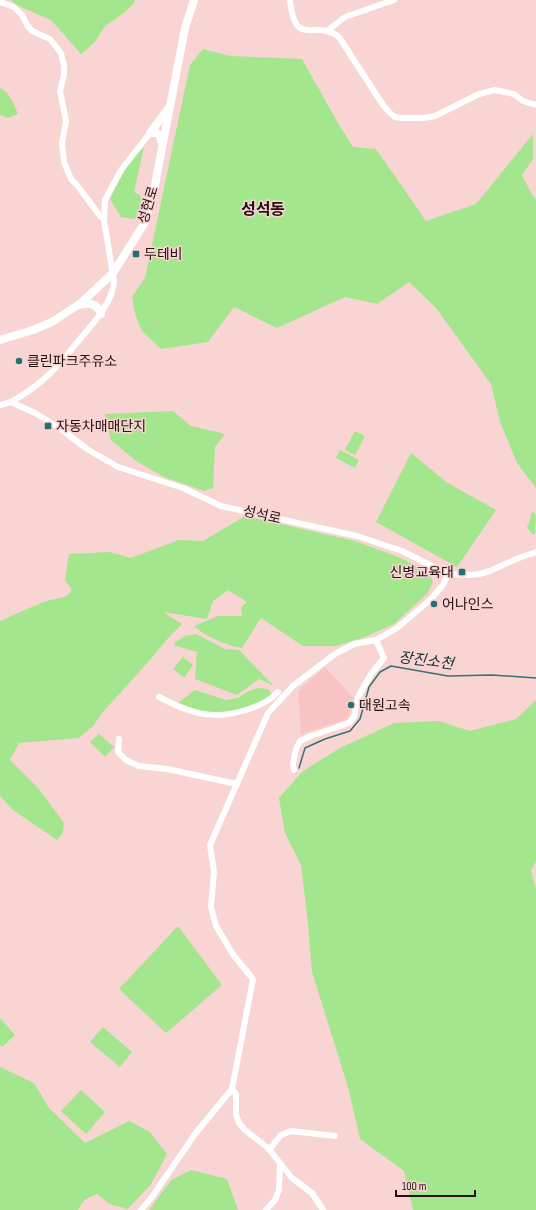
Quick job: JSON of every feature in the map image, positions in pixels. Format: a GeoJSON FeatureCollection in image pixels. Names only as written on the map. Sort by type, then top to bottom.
{"type":"FeatureCollection","features":[{"type":"Feature","properties":{"kind":"main road","name":"성현로"},"geometry":{"type":"LineString","coordinates":[[0,340],[34,330],[52,322],[76,307],[113,273],[144,224],[153,195],[185,28],[194,0]]}},
{"type":"Feature","properties":{"kind":"main road"},"geometry":{"type":"LineString","coordinates":[[150,133],[170,105]]}},
{"type":"Feature","properties":{"kind":"main road"},"geometry":{"type":"LineString","coordinates":[[150,133],[155,132],[158,134],[163,146]]}},
{"type":"Feature","properties":{"kind":"main road"},"geometry":{"type":"LineString","coordinates":[[76,307],[89,303],[98,308],[101,314]]}},
{"type":"Feature","properties":{"kind":"street"},"geometry":{"type":"LineString","coordinates":[[290,0],[294,21],[298,27],[305,31],[328,31],[339,37],[382,105],[396,116],[401,118],[424,118],[436,116],[479,94],[495,90],[514,94],[523,101],[536,105]]}},
{"type":"Feature","properties":{"kind":"street"},"geometry":{"type":"LineString","coordinates":[[328,31],[344,17],[394,0]]}},
{"type":"Feature","properties":{"kind":"street"},"geometry":{"type":"LineString","coordinates":[[0,2],[14,7],[22,15],[32,31],[50,39],[61,54],[64,70],[60,91],[66,122],[62,143],[64,162],[71,179],[84,193],[100,216],[104,218]]}},
{"type":"Feature","properties":{"kind":"street"},"geometry":{"type":"LineString","coordinates":[[0,404],[11,402],[45,379],[101,314],[114,285],[105,236],[104,206],[110,188],[121,170],[150,133]]}},
{"type":"Feature","properties":{"kind":"street","name":"성석로"},"geometry":{"type":"LineString","coordinates":[[11,402],[58,426],[87,449],[118,467],[182,488],[221,506],[357,536],[402,551],[448,574],[469,576],[484,573],[536,552]]}},
{"type":"Feature","properties":{"kind":"street"},"geometry":{"type":"LineString","coordinates":[[141,1210],[152,1197],[195,1134],[232,1090],[253,979],[234,956],[216,926],[210,907],[214,872],[210,845],[268,713],[293,686],[335,654],[354,644],[376,640],[397,628],[419,610],[443,585],[448,574]]}},
{"type":"Feature","properties":{"kind":"street"},"geometry":{"type":"LineString","coordinates":[[294,770],[293,764],[296,749],[300,741],[349,723],[354,718],[358,697],[371,674],[384,658],[376,640]]}},
{"type":"Feature","properties":{"kind":"street"},"geometry":{"type":"LineString","coordinates":[[160,697],[181,709],[198,714],[220,715],[241,712],[261,705],[274,697],[278,692]]}},
{"type":"Feature","properties":{"kind":"street"},"geometry":{"type":"LineString","coordinates":[[120,738],[118,752],[126,760],[139,766],[167,769],[237,784]]}},
{"type":"Feature","properties":{"kind":"street"},"geometry":{"type":"LineString","coordinates":[[232,1090],[236,1094],[236,1115],[239,1123],[269,1150],[292,1178],[312,1193],[323,1210]]}},
{"type":"Feature","properties":{"kind":"street"},"geometry":{"type":"LineString","coordinates":[[269,1150],[281,1135],[291,1131],[336,1136]]}},
{"type":"Feature","properties":{"kind":"street"},"geometry":{"type":"LineString","coordinates":[[266,1210],[275,1200],[279,1190],[280,1164]]}},
{"type":"Feature","properties":{"kind":"shaded area"},"geometry":{"type":"Polygon","coordinates":[[[325,667],[354,698],[347,719],[301,734],[298,691],[325,667]]]}},
{"type":"Feature","properties":{"kind":"green space"},"geometry":{"type":"Polygon","coordinates":[[[11,0],[135,0],[135,2],[124,13],[105,26],[95,42],[81,54],[51,20],[16,5],[11,0]]]}},
{"type":"Feature","properties":{"kind":"green space"},"geometry":{"type":"Polygon","coordinates":[[[203,49],[230,56],[302,59],[353,147],[376,149],[426,221],[476,204],[533,134],[533,159],[522,175],[532,195],[536,199],[536,488],[517,463],[500,422],[491,384],[436,308],[409,282],[377,304],[345,297],[277,328],[234,307],[208,342],[161,349],[142,331],[135,314],[132,297],[145,278],[190,65],[203,49]]]}},
{"type":"Feature","properties":{"kind":"green space"},"geometry":{"type":"Polygon","coordinates":[[[0,88],[9,96],[18,114],[8,118],[0,115],[0,88]]]}},
{"type":"Feature","properties":{"kind":"green space"},"geometry":{"type":"Polygon","coordinates":[[[144,147],[134,192],[141,196],[141,205],[135,219],[121,217],[110,199],[120,178],[144,147]]]}},
{"type":"Feature","properties":{"kind":"green space"},"geometry":{"type":"Polygon","coordinates":[[[173,411],[191,426],[225,434],[215,447],[213,488],[204,491],[164,477],[136,461],[111,440],[105,414],[173,411]]]}},
{"type":"Feature","properties":{"kind":"green space"},"geometry":{"type":"Polygon","coordinates":[[[355,431],[365,436],[355,455],[345,450],[355,431]]]}},
{"type":"Feature","properties":{"kind":"green space"},"geometry":{"type":"Polygon","coordinates":[[[340,450],[359,460],[355,468],[336,458],[340,450]]]}},
{"type":"Feature","properties":{"kind":"green space"},"geometry":{"type":"Polygon","coordinates":[[[411,453],[446,482],[496,510],[457,567],[376,522],[411,453]]]}},
{"type":"Feature","properties":{"kind":"green space"},"geometry":{"type":"Polygon","coordinates":[[[532,511],[536,515],[535,534],[532,534],[527,527],[532,511]]]}},
{"type":"Feature","properties":{"kind":"green space"},"geometry":{"type":"Polygon","coordinates":[[[245,516],[355,541],[401,558],[428,572],[433,582],[427,594],[394,624],[365,637],[336,646],[303,646],[261,618],[242,648],[222,643],[210,637],[194,626],[218,616],[242,616],[241,607],[247,602],[228,590],[213,601],[207,619],[163,612],[182,624],[103,712],[93,726],[79,738],[19,743],[10,760],[39,789],[64,823],[63,833],[57,840],[13,810],[0,796],[0,621],[43,602],[67,596],[72,590],[65,580],[69,554],[110,552],[131,558],[179,540],[203,541],[245,516]]]}},
{"type":"Feature","properties":{"kind":"green space"},"geometry":{"type":"Polygon","coordinates":[[[196,634],[225,649],[239,650],[274,686],[259,679],[237,695],[195,679],[197,652],[176,646],[174,643],[185,636],[196,634]]]}},
{"type":"Feature","properties":{"kind":"green space"},"geometry":{"type":"Polygon","coordinates":[[[183,657],[193,665],[184,678],[173,669],[183,657]]]}},
{"type":"Feature","properties":{"kind":"green space"},"geometry":{"type":"Polygon","coordinates":[[[258,688],[268,689],[274,697],[245,710],[218,713],[198,711],[178,703],[195,690],[226,700],[238,698],[249,691],[258,688]]]}},
{"type":"Feature","properties":{"kind":"green space"},"geometry":{"type":"Polygon","coordinates":[[[536,700],[536,861],[531,871],[536,888],[536,1210],[413,1210],[404,1171],[360,1139],[348,1087],[312,972],[301,865],[285,833],[279,798],[303,771],[340,748],[394,723],[439,721],[470,731],[516,719],[536,700]]]}},
{"type":"Feature","properties":{"kind":"green space"},"geometry":{"type":"Polygon","coordinates":[[[99,734],[114,747],[105,757],[90,742],[99,734]]]}},
{"type":"Feature","properties":{"kind":"green space"},"geometry":{"type":"Polygon","coordinates":[[[178,926],[222,985],[166,1033],[119,989],[178,926]]]}},
{"type":"Feature","properties":{"kind":"green space"},"geometry":{"type":"Polygon","coordinates":[[[0,1018],[15,1035],[2,1047],[0,1045],[0,1018]]]}},
{"type":"Feature","properties":{"kind":"green space"},"geometry":{"type":"Polygon","coordinates":[[[103,1027],[132,1052],[120,1067],[90,1042],[103,1027]]]}},
{"type":"Feature","properties":{"kind":"green space"},"geometry":{"type":"Polygon","coordinates":[[[0,1067],[34,1083],[49,1108],[85,1143],[129,1121],[150,1132],[167,1154],[151,1184],[128,1209],[109,1204],[97,1194],[84,1200],[78,1210],[0,1210],[0,1067]]]}},
{"type":"Feature","properties":{"kind":"green space"},"geometry":{"type":"Polygon","coordinates":[[[81,1090],[105,1112],[86,1134],[61,1111],[81,1090]]]}},
{"type":"Feature","properties":{"kind":"green space"},"geometry":{"type":"Polygon","coordinates":[[[191,1170],[227,1179],[238,1210],[149,1210],[171,1180],[191,1170]]]}},
{"type":"Feature","properties":{"kind":"waterway","name":"장진소천"},"geometry":{"type":"LineString","coordinates":[[299,768],[305,748],[325,739],[350,731],[360,719],[369,687],[380,672],[391,666],[448,676],[492,675],[536,678]]}},
{"type":"Feature","properties":{"kind":"place","name":"두테비"},"geometry":{"type":"Point","coordinates":[136,254]}},
{"type":"Feature","properties":{"kind":"place","name":"클린파크주유소"},"geometry":{"type":"Point","coordinates":[19,361]}},
{"type":"Feature","properties":{"kind":"place","name":"자동차매매단지"},"geometry":{"type":"Point","coordinates":[48,426]}},
{"type":"Feature","properties":{"kind":"place","name":"신병교육대"},"geometry":{"type":"Point","coordinates":[462,572]}},
{"type":"Feature","properties":{"kind":"place","name":"어나인스"},"geometry":{"type":"Point","coordinates":[434,604]}},
{"type":"Feature","properties":{"kind":"place","name":"대원고속"},"geometry":{"type":"Point","coordinates":[351,705]}},
{"type":"Feature","properties":{"kind":"district","name":"성석동"},"geometry":{"type":"Point","coordinates":[263,210]}}]}
